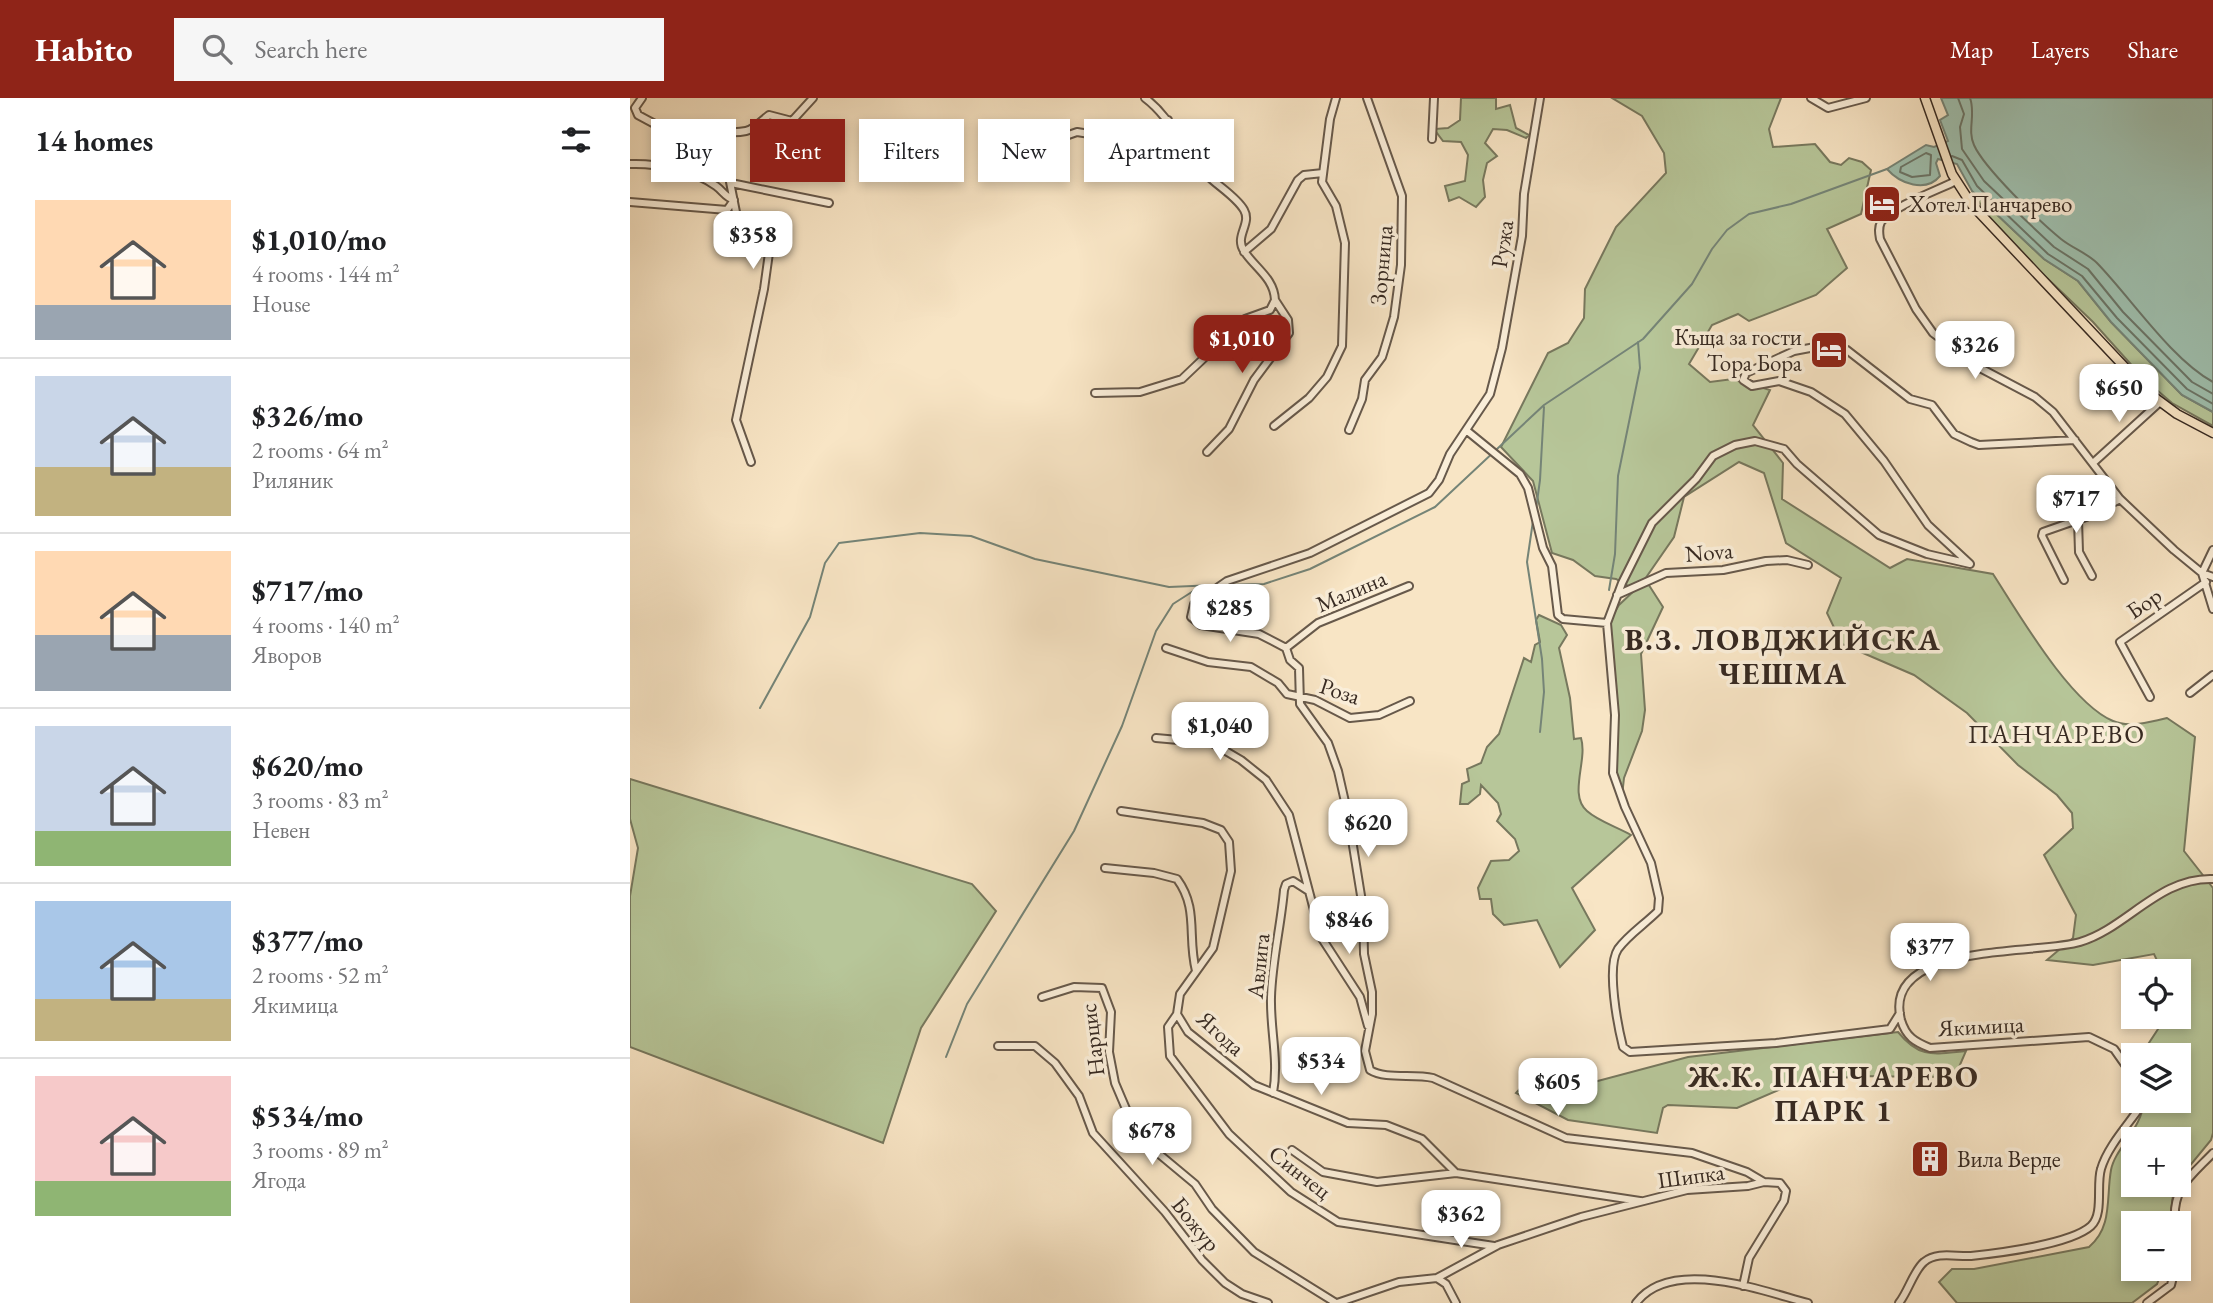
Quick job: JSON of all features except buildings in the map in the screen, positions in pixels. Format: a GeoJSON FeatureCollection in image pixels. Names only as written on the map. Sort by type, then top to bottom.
{"type":"FeatureCollection","features":[{"type":"Feature","properties":{"kind":"main road"},"geometry":{"type":"LineString","coordinates":[[1925,98],[1956,181],[1991,229],[2160,402],[2213,433]]}},
{"type":"Feature","properties":{"kind":"street"},"geometry":{"type":"LineString","coordinates":[[642,98],[635,108],[638,114],[651,121]]}},
{"type":"Feature","properties":{"kind":"street"},"geometry":{"type":"LineString","coordinates":[[736,130],[747,131],[769,115],[788,121],[795,120],[813,98]]}},
{"type":"Feature","properties":{"kind":"street"},"geometry":{"type":"LineString","coordinates":[[1145,98],[1167,119]]}},
{"type":"Feature","properties":{"kind":"street"},"geometry":{"type":"LineString","coordinates":[[1274,426],[1309,398],[1326,377],[1342,346],[1345,243],[1336,206],[1324,188],[1323,173],[1330,119],[1336,98]]}},
{"type":"Feature","properties":{"kind":"street","name":"Зорница"},"geometry":{"type":"LineString","coordinates":[[1349,430],[1362,399],[1365,380],[1382,357],[1394,317],[1401,264],[1402,195],[1367,98]]}},
{"type":"Feature","properties":{"kind":"street"},"geometry":{"type":"LineString","coordinates":[[1432,139],[1434,98]]}},
{"type":"Feature","properties":{"kind":"street","name":"Ружа"},"geometry":{"type":"LineString","coordinates":[[1286,648],[1259,634],[1201,625],[1191,617],[1194,604],[1227,581],[1310,553],[1429,493],[1490,394],[1502,348],[1522,236],[1524,194],[1540,98]]}},
{"type":"Feature","properties":{"kind":"street"},"geometry":{"type":"LineString","coordinates":[[1811,98],[1828,108],[1866,98]]}},
{"type":"Feature","properties":{"kind":"street"},"geometry":{"type":"LineString","coordinates":[[630,164],[657,164],[696,177],[716,186],[734,200]]}},
{"type":"Feature","properties":{"kind":"street"},"geometry":{"type":"LineString","coordinates":[[1244,252],[1266,236],[1298,180],[1304,175],[1323,173]]}},
{"type":"Feature","properties":{"kind":"street"},"geometry":{"type":"LineString","coordinates":[[1956,181],[1883,219],[1879,227],[1880,239],[1916,309],[1933,333],[1980,368],[2035,397],[2053,412],[2120,499],[2202,573],[2213,577]]}},
{"type":"Feature","properties":{"kind":"street"},"geometry":{"type":"LineString","coordinates":[[1208,452],[1229,429],[1254,380],[1289,333],[1288,320],[1275,300],[1270,283],[1244,252],[1240,240],[1247,219],[1244,209],[1215,182]]}},
{"type":"Feature","properties":{"kind":"street"},"geometry":{"type":"LineString","coordinates":[[751,462],[736,420],[769,253],[763,242],[737,218],[732,183],[829,204]]}},
{"type":"Feature","properties":{"kind":"street"},"geometry":{"type":"LineString","coordinates":[[630,202],[727,209],[734,200]]}},
{"type":"Feature","properties":{"kind":"street"},"geometry":{"type":"LineString","coordinates":[[1096,393],[1140,392],[1182,379],[1245,319],[1270,310],[1275,300]]}},
{"type":"Feature","properties":{"kind":"street"},"geometry":{"type":"LineString","coordinates":[[2075,440],[1979,445],[1970,442],[1954,434],[1932,405],[1910,399],[1847,350],[1830,344],[1794,351],[1743,376],[1747,385],[1779,381],[1811,392],[1844,414],[1884,461],[1928,525],[1970,561],[1967,566],[1879,535],[1797,464],[1784,449],[1750,442],[1735,444],[1713,456],[1696,479],[1652,523],[1617,595],[1607,623],[1615,715],[1613,773],[1625,807],[1651,863],[1658,898],[1658,911],[1617,951],[1614,962],[1615,1002],[1623,1047],[1630,1052],[1890,1029],[1900,1013],[1901,994],[1908,983],[1933,966],[1997,950],[2080,942],[2165,891],[2213,879]]}},
{"type":"Feature","properties":{"kind":"street"},"geometry":{"type":"LineString","coordinates":[[2093,463],[2160,402]]}},
{"type":"Feature","properties":{"kind":"street"},"geometry":{"type":"LineString","coordinates":[[1466,430],[1520,474],[1528,488],[1543,548],[1552,566],[1558,615],[1563,619],[1607,623]]}},
{"type":"Feature","properties":{"kind":"street"},"geometry":{"type":"LineString","coordinates":[[2064,580],[2042,536],[2043,533],[2078,520],[2120,499]]}},
{"type":"Feature","properties":{"kind":"street"},"geometry":{"type":"LineString","coordinates":[[2078,520],[2079,552],[2092,576]]}},
{"type":"Feature","properties":{"kind":"street"},"geometry":{"type":"LineString","coordinates":[[2213,550],[2202,573],[2213,609]]}},
{"type":"Feature","properties":{"kind":"street","name":"Nova"},"geometry":{"type":"LineString","coordinates":[[1617,595],[1666,573],[1723,570],[1766,561],[1787,560],[1808,565]]}},
{"type":"Feature","properties":{"kind":"street","name":"Бор"},"geometry":{"type":"LineString","coordinates":[[2150,697],[2120,642],[2206,582]]}},
{"type":"Feature","properties":{"kind":"street","name":"Малина"},"geometry":{"type":"LineString","coordinates":[[1286,648],[1318,623],[1409,586]]}},
{"type":"Feature","properties":{"kind":"street"},"geometry":{"type":"LineString","coordinates":[[1166,648],[1208,662],[1251,667],[1298,698],[1328,743],[1338,771],[1348,815],[1363,908],[1364,954],[1373,1014],[1368,1026]]}},
{"type":"Feature","properties":{"kind":"street"},"geometry":{"type":"LineString","coordinates":[[1286,648],[1290,660],[1299,668],[1298,698]]}},
{"type":"Feature","properties":{"kind":"street"},"geometry":{"type":"LineString","coordinates":[[2190,693],[2213,675]]}},
{"type":"Feature","properties":{"kind":"street","name":"Роза"},"geometry":{"type":"LineString","coordinates":[[1298,698],[1315,700],[1350,718],[1379,715],[1410,701]]}},
{"type":"Feature","properties":{"kind":"street"},"geometry":{"type":"LineString","coordinates":[[1156,738],[1198,741],[1221,747],[1266,780],[1280,800],[1289,815],[1321,937],[1360,997],[1368,1026],[1366,1063],[1373,1073],[1420,1074],[1433,1078],[1566,1138],[1692,1153],[1747,1172],[1764,1182],[1782,1185],[1786,1196],[1749,1258],[1743,1286]]}},
{"type":"Feature","properties":{"kind":"street","name":"Ягода"},"geometry":{"type":"LineString","coordinates":[[1121,811],[1203,823],[1221,830],[1229,842],[1231,871],[1213,948],[1203,967],[1196,971],[1180,994],[1177,1014],[1188,1032],[1254,1085],[1348,1123],[1386,1125],[1422,1139],[1455,1173]]}},
{"type":"Feature","properties":{"kind":"street"},"geometry":{"type":"LineString","coordinates":[[1105,868],[1154,873],[1177,879],[1191,903],[1191,952],[1196,971]]}},
{"type":"Feature","properties":{"kind":"street","name":"Авлига"},"geometry":{"type":"LineString","coordinates":[[1273,1093],[1277,1066],[1271,1020],[1272,971],[1286,884],[1298,883],[1308,891]]}},
{"type":"Feature","properties":{"kind":"street","name":"Нарцис"},"geometry":{"type":"LineString","coordinates":[[1042,997],[1074,987],[1102,988],[1111,1012],[1111,1068],[1118,1096],[1135,1130],[1195,1184],[1212,1209],[1254,1252],[1336,1303]]}},
{"type":"Feature","properties":{"kind":"street","name":"Якимица"},"geometry":{"type":"LineString","coordinates":[[1900,1013],[1904,1029],[1913,1041],[1930,1048],[2067,1037],[2096,1039],[2115,1049],[2121,1058]]}},
{"type":"Feature","properties":{"kind":"street","name":"Синчец"},"geometry":{"type":"LineString","coordinates":[[1177,1014],[1168,1027],[1170,1056],[1229,1134],[1291,1192],[1338,1222],[1479,1245],[1498,1245]]}},
{"type":"Feature","properties":{"kind":"street","name":"Божур"},"geometry":{"type":"LineString","coordinates":[[998,1046],[1035,1046],[1055,1063],[1079,1096],[1093,1133],[1165,1212],[1202,1260],[1224,1283],[1242,1294],[1268,1303]]}},
{"type":"Feature","properties":{"kind":"street"},"geometry":{"type":"LineString","coordinates":[[1899,1303],[1909,1291],[1922,1263],[1935,1256],[1970,1256],[2020,1248],[2069,1237],[2093,1224],[2098,1214],[2102,1163],[2136,1113]]}},
{"type":"Feature","properties":{"kind":"street"},"geometry":{"type":"LineString","coordinates":[[1292,1150],[1323,1172],[1377,1182],[1455,1173],[1642,1201]]}},
{"type":"Feature","properties":{"kind":"street"},"geometry":{"type":"LineString","coordinates":[[2174,1211],[2173,1204],[2178,1190],[2213,1153]]}},
{"type":"Feature","properties":{"kind":"street","name":"Шипка"},"geometry":{"type":"LineString","coordinates":[[1498,1245],[1581,1217],[1642,1201],[1699,1188],[1752,1186],[1764,1182]]}},
{"type":"Feature","properties":{"kind":"street"},"geometry":{"type":"LineString","coordinates":[[1336,1303],[1399,1282],[1437,1278],[1498,1245]]}},
{"type":"Feature","properties":{"kind":"street"},"geometry":{"type":"LineString","coordinates":[[1437,1278],[1446,1284],[1456,1303]]}},
{"type":"Feature","properties":{"kind":"street"},"geometry":{"type":"LineString","coordinates":[[1636,1303],[1657,1285],[1680,1280],[1718,1280],[1808,1303]]}},
{"type":"Feature","properties":{"kind":"street"},"geometry":{"type":"LineString","coordinates":[[2147,1303],[2171,1286],[2172,1281]]}},
{"type":"Feature","properties":{"kind":"shaded area"},"geometry":{"type":"Polygon","coordinates":[[[1461,98],[1496,98],[1496,109],[1510,105],[1516,128],[1529,135],[1526,138],[1507,130],[1493,129],[1485,143],[1497,156],[1487,163],[1483,180],[1485,197],[1476,207],[1459,197],[1449,201],[1445,186],[1465,181],[1468,155],[1461,142],[1443,141],[1434,129],[1448,128],[1460,120],[1461,98]]]}},
{"type":"Feature","properties":{"kind":"shaded area"},"geometry":{"type":"Polygon","coordinates":[[[1612,98],[1781,98],[1769,129],[1773,147],[1815,144],[1830,162],[1841,165],[1849,158],[1862,162],[1871,170],[1861,214],[1827,229],[1847,268],[1816,295],[1749,321],[1738,314],[1712,325],[1689,364],[1710,382],[1733,379],[1770,390],[1753,425],[1783,463],[1782,499],[1890,568],[1907,559],[1993,574],[2047,656],[2080,696],[2097,711],[2113,721],[2126,724],[2167,718],[2195,737],[2184,851],[2213,888],[2213,1133],[2211,1140],[2191,1164],[2191,1127],[2135,1127],[2141,1113],[2191,1113],[2191,1043],[2149,1043],[2158,1029],[2191,1029],[2191,959],[2156,959],[2154,954],[2093,965],[2047,960],[2073,938],[2076,915],[2044,855],[2073,828],[2072,813],[2057,795],[2018,765],[1967,713],[1914,675],[1842,644],[1827,613],[1841,578],[1786,543],[1764,473],[1739,462],[1684,497],[1674,537],[1645,579],[1663,607],[1641,654],[1645,710],[1642,731],[1624,778],[1622,796],[1616,772],[1608,623],[1619,605],[1635,590],[1616,579],[1595,576],[1573,560],[1552,553],[1533,481],[1501,447],[1548,353],[1568,343],[1584,318],[1585,289],[1616,227],[1666,173],[1664,153],[1642,116],[1612,98]]]}},
{"type":"Feature","properties":{"kind":"shaded area"},"geometry":{"type":"Polygon","coordinates":[[[1972,191],[2044,259],[2078,281],[2111,322],[2182,395],[2213,412],[2213,426],[2172,403],[2144,379],[2093,322],[1996,229],[1972,191]]]}},
{"type":"Feature","properties":{"kind":"shaded area"},"geometry":{"type":"Polygon","coordinates":[[[1539,615],[1561,625],[1567,635],[1559,648],[1570,698],[1574,739],[1581,738],[1579,796],[1582,804],[1597,818],[1631,835],[1572,888],[1595,930],[1560,967],[1537,920],[1504,925],[1493,914],[1491,899],[1480,899],[1478,888],[1491,861],[1509,860],[1519,851],[1515,839],[1497,821],[1501,814],[1498,803],[1481,785],[1480,794],[1468,804],[1460,804],[1462,784],[1469,781],[1467,769],[1481,763],[1487,747],[1499,734],[1524,658],[1531,662],[1535,645],[1540,642],[1536,620],[1539,615]]]}},
{"type":"Feature","properties":{"kind":"shaded area"},"geometry":{"type":"Polygon","coordinates":[[[630,779],[972,884],[996,911],[921,1028],[883,1143],[630,1047],[630,896],[638,848],[630,819],[630,779]]]}},
{"type":"Feature","properties":{"kind":"shaded area"},"geometry":{"type":"Polygon","coordinates":[[[1898,1032],[1913,1047],[1928,1053],[1966,1051],[1956,1074],[1932,1077],[1855,1076],[1783,1088],[1737,1108],[1668,1105],[1663,1108],[1657,1133],[1568,1120],[1516,1093],[1530,1078],[1579,1086],[1688,1057],[1898,1032]]]}},
{"type":"Feature","properties":{"kind":"shaded area"},"geometry":{"type":"Polygon","coordinates":[[[2121,1149],[2121,1197],[2173,1197],[2171,1211],[2121,1211],[2121,1281],[2158,1281],[2132,1303],[1957,1303],[1939,1282],[1952,1269],[1974,1269],[2089,1247],[2097,1239],[2105,1221],[2111,1170],[2121,1149]]]}},
{"type":"Feature","properties":{"kind":"water"},"geometry":{"type":"Polygon","coordinates":[[[1941,98],[2213,98],[2213,412],[2182,395],[2111,322],[2078,281],[2044,259],[1972,191],[1957,164],[1938,159],[1936,163],[1940,176],[1921,185],[1899,179],[1887,169],[1926,145],[1934,147],[1948,141],[1940,120],[1948,115],[1941,98]]]}},
{"type":"Feature","properties":{"kind":"waterway"},"geometry":{"type":"LineString","coordinates":[[1225,585],[1264,584],[1310,569],[1435,507],[1544,405],[1643,339],[1692,284],[1712,249],[1727,230],[1749,214],[1791,204],[1887,169]]}},
{"type":"Feature","properties":{"kind":"waterway"},"geometry":{"type":"LineString","coordinates":[[1609,590],[1615,554],[1618,476],[1640,368],[1638,342]]}},
{"type":"Feature","properties":{"kind":"waterway"},"geometry":{"type":"LineString","coordinates":[[1536,509],[1544,407]]}},
{"type":"Feature","properties":{"kind":"waterway"},"geometry":{"type":"LineString","coordinates":[[1533,521],[1527,562],[1542,659],[1544,692],[1540,732]]}},
{"type":"Feature","properties":{"kind":"waterway"},"geometry":{"type":"LineString","coordinates":[[760,708],[810,617],[825,563],[839,543],[920,533],[971,536],[1035,559],[1169,587],[1216,585]]}},
{"type":"Feature","properties":{"kind":"waterway"},"geometry":{"type":"LineString","coordinates":[[946,1057],[967,1004],[1074,831],[1122,726],[1156,631],[1173,604],[1198,588]]}},
{"type":"Feature","properties":{"kind":"place","name":"Хотел Панчарево"},"geometry":{"type":"Point","coordinates":[1882,204]}},
{"type":"Feature","properties":{"kind":"place","name":"Къща за гости Тора Бора"},"geometry":{"type":"Point","coordinates":[1829,350]}},
{"type":"Feature","properties":{"kind":"place","name":"Вила Верде"},"geometry":{"type":"Point","coordinates":[1930,1159]}},
{"type":"Feature","properties":{"kind":"district","name":"В.З. ЛОВДЖИЙСКА ЧЕШМА"},"geometry":{"type":"Point","coordinates":[1783,656]}},
{"type":"Feature","properties":{"kind":"district","name":"ПАНЧАРЕВО"},"geometry":{"type":"Point","coordinates":[2057,734]}},
{"type":"Feature","properties":{"kind":"district","name":"Ж.К. ПАНЧАРЕВО ПАРК 1"},"geometry":{"type":"Point","coordinates":[1834,1093]}}]}
